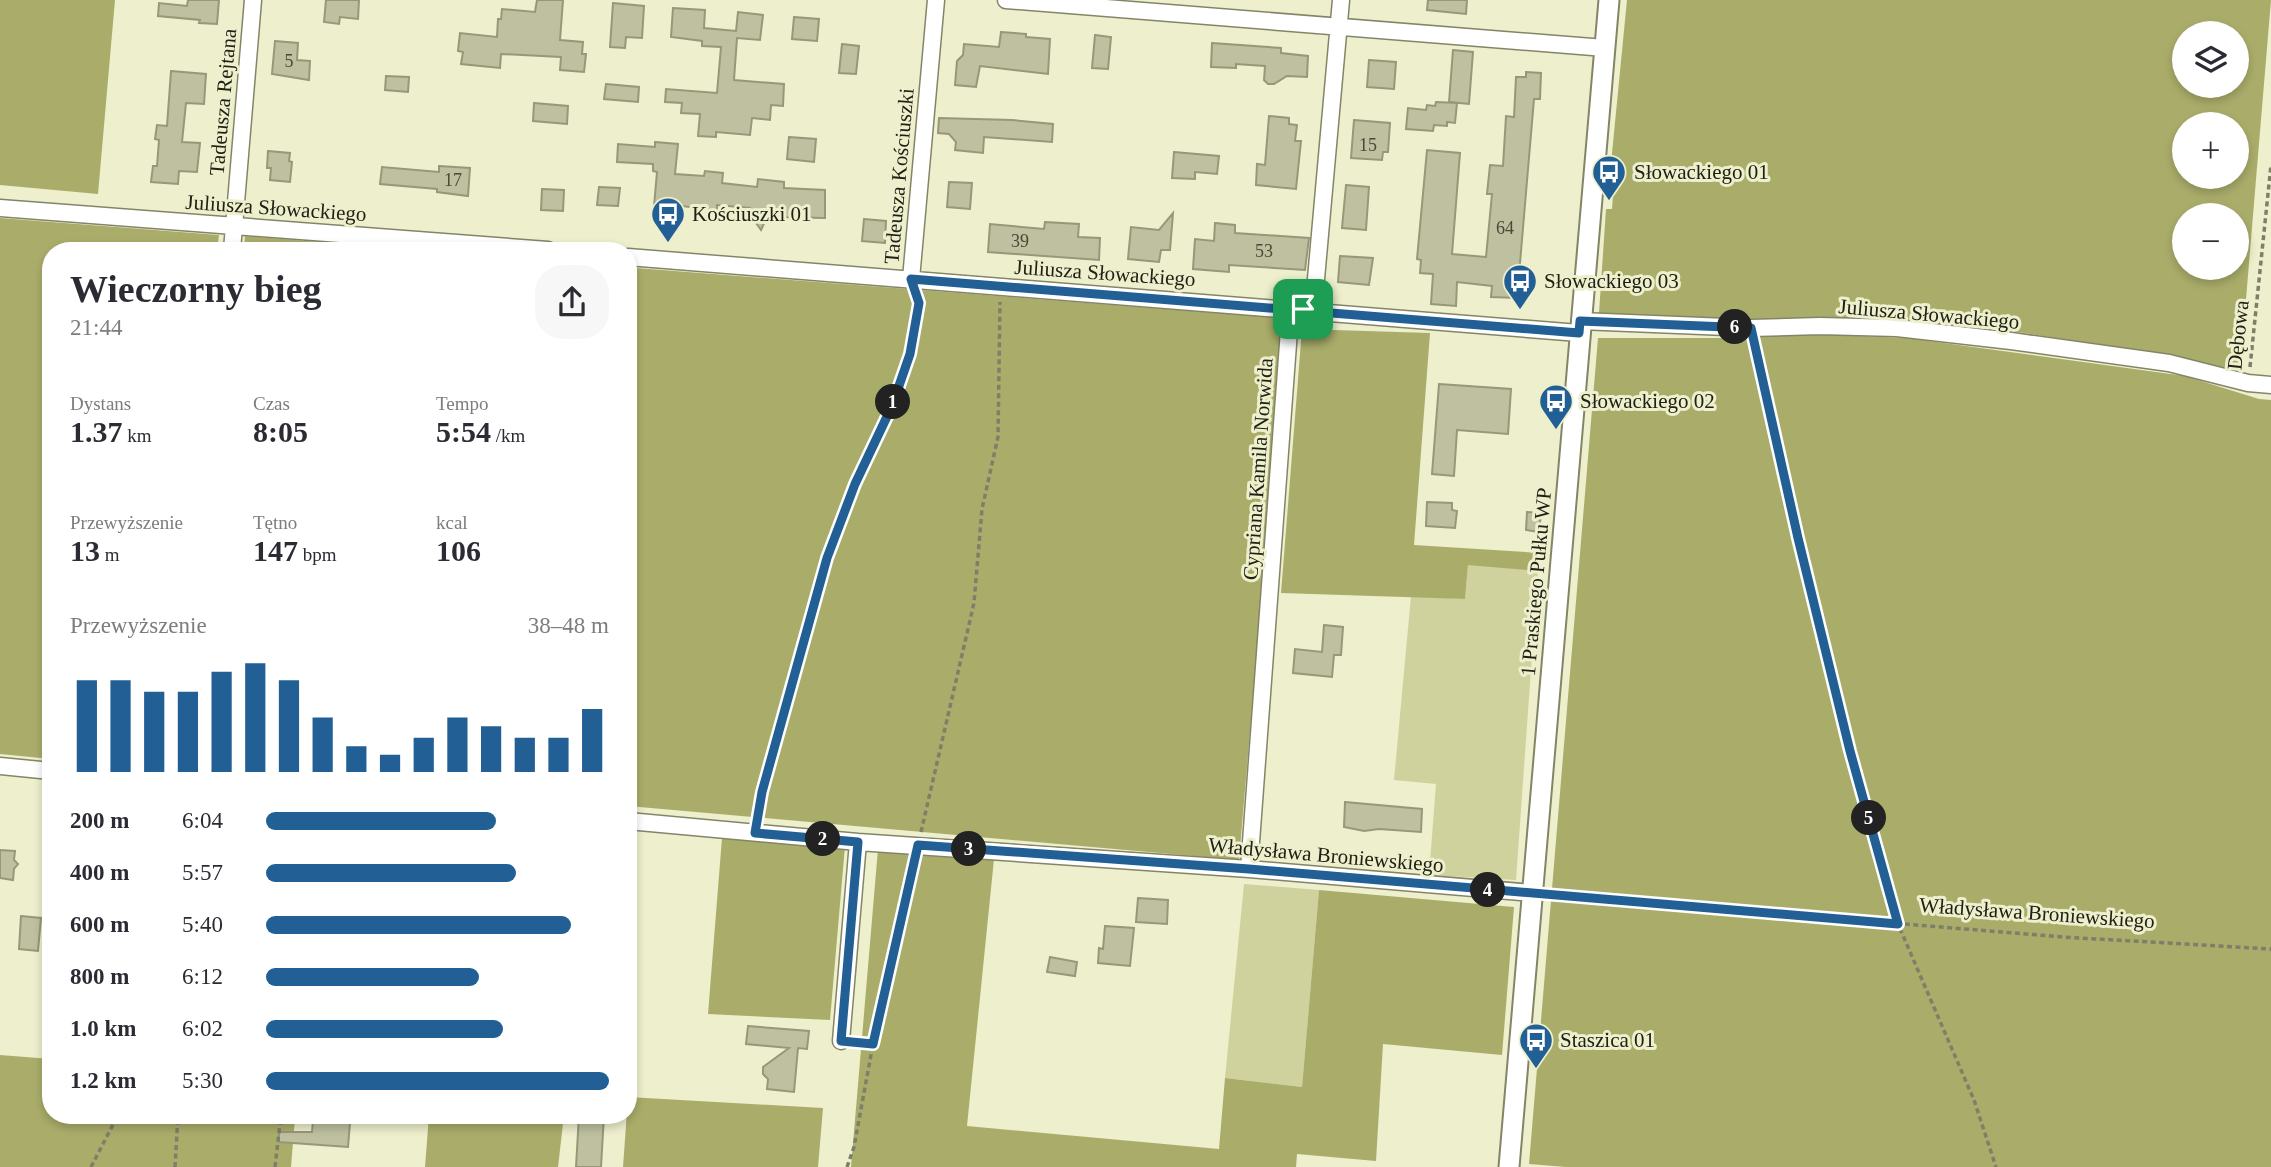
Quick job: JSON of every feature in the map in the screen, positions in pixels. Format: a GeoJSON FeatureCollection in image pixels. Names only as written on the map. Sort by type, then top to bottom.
{"type":"FeatureCollection","features":[{"type":"Feature","properties":{"kind":"street","name":"Tadeusza Rejtana"},"geometry":{"type":"LineString","coordinates":[[233,242],[254,0]]}},
{"type":"Feature","properties":{"kind":"street","name":"Tadeusza Kościuszki"},"geometry":{"type":"LineString","coordinates":[[911,279],[936,0]]}},
{"type":"Feature","properties":{"kind":"street"},"geometry":{"type":"LineString","coordinates":[[1006,0],[1605,48]]}},
{"type":"Feature","properties":{"kind":"street","name":"Cypriana Kamila Norwida"},"geometry":{"type":"LineString","coordinates":[[1249,869],[1290,317],[1303,309],[1315,290],[1341,0]]}},
{"type":"Feature","properties":{"kind":"street","name":"1 Praskiego Pułku WP"},"geometry":{"type":"LineString","coordinates":[[1509,1167],[1609,0]]}},
{"type":"Feature","properties":{"kind":"street","name":"Juliusza Słowackiego"},"geometry":{"type":"LineString","coordinates":[[0,208],[448,242]]}},
{"type":"Feature","properties":{"kind":"street","name":"Juliusza Słowackiego"},"geometry":{"type":"LineString","coordinates":[[637,258],[1303,309],[1580,327],[1897,328],[2169,363],[2248,383],[2271,385]]}},
{"type":"Feature","properties":{"kind":"street"},"geometry":{"type":"LineString","coordinates":[[0,766],[42,770]]}},
{"type":"Feature","properties":{"kind":"street","name":"Władysława Broniewskiego"},"geometry":{"type":"LineString","coordinates":[[637,822],[858,842],[1249,869],[1532,893]]}},
{"type":"Feature","properties":{"kind":"street"},"geometry":{"type":"LineString","coordinates":[[841,1041],[858,842]]}},
{"type":"Feature","properties":{"kind":"path","name":"Dębowa"},"geometry":{"type":"LineString","coordinates":[[2248,383],[2271,165]]}},
{"type":"Feature","properties":{"kind":"path","name":"Tadeusza Kościuszki"},"geometry":{"type":"LineString","coordinates":[[755,833],[762,792],[827,558],[855,484],[892,406],[910,354],[919,303],[911,279]]}},
{"type":"Feature","properties":{"kind":"path"},"geometry":{"type":"LineString","coordinates":[[847,1167],[854,1147],[873,1044],[974,603],[982,509],[998,437],[1000,286]]}},
{"type":"Feature","properties":{"kind":"path"},"geometry":{"type":"LineString","coordinates":[[1751,328],[1850,751],[1898,924],[1974,1100],[1996,1167]]}},
{"type":"Feature","properties":{"kind":"path","name":"Władysława Broniewskiego"},"geometry":{"type":"LineString","coordinates":[[1532,893],[2063,937],[2271,949]]}},
{"type":"Feature","properties":{"kind":"path"},"geometry":{"type":"LineString","coordinates":[[841,1041],[873,1044]]}},
{"type":"Feature","properties":{"kind":"path"},"geometry":{"type":"LineString","coordinates":[[91,1167],[113,1124]]}},
{"type":"Feature","properties":{"kind":"path"},"geometry":{"type":"LineString","coordinates":[[175,1167],[177,1124]]}},
{"type":"Feature","properties":{"kind":"path"},"geometry":{"type":"LineString","coordinates":[[275,1167],[280,1124]]}},
{"type":"Feature","properties":{"kind":"green space"},"geometry":{"type":"Polygon","coordinates":[[[0,0],[115,0],[98,194],[0,185],[0,0]]]}},
{"type":"Feature","properties":{"kind":"green space"},"geometry":{"type":"Polygon","coordinates":[[[1627,0],[2271,0],[2249,263],[2249,203],[2172,203],[2172,280],[2248,280],[2240,371],[2173,357],[2025,333],[1946,325],[1849,319],[1712,322],[1599,313],[1606,209],[1612,209],[1613,195],[1608,194],[1627,0]]]}},
{"type":"Feature","properties":{"kind":"green space"},"geometry":{"type":"Polygon","coordinates":[[[0,218],[219,235],[218,242],[42,242],[42,758],[0,754],[0,218]]]}},
{"type":"Feature","properties":{"kind":"green space"},"geometry":{"type":"Polygon","coordinates":[[[245,236],[319,242],[245,242],[245,236]]]}},
{"type":"Feature","properties":{"kind":"green space"},"geometry":{"type":"Polygon","coordinates":[[[637,268],[1281,318],[1239,860],[637,807],[637,268]]]}},
{"type":"Feature","properties":{"kind":"green space"},"geometry":{"type":"Polygon","coordinates":[[[1302,329],[1430,333],[1414,545],[1542,553],[1538,571],[1468,565],[1465,599],[1281,593],[1302,329]]]}},
{"type":"Feature","properties":{"kind":"green space"},"geometry":{"type":"Polygon","coordinates":[[[1813,334],[1907,338],[2185,376],[2259,399],[2271,400],[2271,1167],[1566,1167],[1529,1164],[1598,338],[1728,338],[1813,334]]]}},
{"type":"Feature","properties":{"kind":"green space"},"geometry":{"type":"Polygon","coordinates":[[[1468,564],[1538,571],[1516,880],[1429,875],[1436,784],[1394,780],[1411,596],[1465,599],[1468,564]]]}},
{"type":"Feature","properties":{"kind":"green space"},"geometry":{"type":"Polygon","coordinates":[[[722,838],[845,846],[830,1020],[708,1014],[722,838]]]}},
{"type":"Feature","properties":{"kind":"green space"},"geometry":{"type":"Polygon","coordinates":[[[878,849],[994,859],[967,1126],[1219,1149],[1225,1078],[1302,1087],[1319,890],[1514,907],[1502,1055],[1383,1044],[1376,1161],[1297,1154],[1296,1167],[851,1167],[878,849]]]}},
{"type":"Feature","properties":{"kind":"green space"},"geometry":{"type":"Polygon","coordinates":[[[1244,884],[1319,890],[1302,1087],[1225,1078],[1244,884]]]}},
{"type":"Feature","properties":{"kind":"green space"},"geometry":{"type":"Polygon","coordinates":[[[0,1055],[42,1058],[42,1124],[295,1124],[291,1167],[0,1167],[0,1055]]]}},
{"type":"Feature","properties":{"kind":"green space"},"geometry":{"type":"Polygon","coordinates":[[[637,1098],[823,1108],[818,1167],[623,1167],[626,1124],[637,1124],[637,1098]]]}},
{"type":"Feature","properties":{"kind":"green space"},"geometry":{"type":"Polygon","coordinates":[[[428,1124],[563,1124],[558,1167],[425,1167],[428,1124]]]}},
{"type":"Feature","properties":{"kind":"building"},"geometry":{"type":"Polygon","coordinates":[[[188,0],[219,0],[217,24],[158,16],[159,3],[187,6],[188,0]]]}},
{"type":"Feature","properties":{"kind":"building"},"geometry":{"type":"Polygon","coordinates":[[[326,0],[359,0],[358,19],[340,17],[339,24],[324,22],[326,0]]]}},
{"type":"Feature","properties":{"kind":"building"},"geometry":{"type":"Polygon","coordinates":[[[537,0],[563,0],[560,40],[583,42],[582,54],[586,54],[584,72],[560,70],[561,57],[501,54],[500,68],[461,64],[463,52],[458,51],[460,33],[497,37],[498,19],[501,19],[502,9],[535,12],[537,0]]]}},
{"type":"Feature","properties":{"kind":"building"},"geometry":{"type":"Polygon","coordinates":[[[1428,0],[1467,0],[1466,14],[1427,10],[1428,0]]]}},
{"type":"Feature","properties":{"kind":"building"},"geometry":{"type":"Polygon","coordinates":[[[613,3],[644,6],[642,38],[626,37],[625,48],[610,47],[613,3]]]}},
{"type":"Feature","properties":{"kind":"building"},"geometry":{"type":"Polygon","coordinates":[[[673,8],[705,10],[704,28],[736,31],[738,12],[763,15],[760,40],[737,38],[734,80],[784,84],[783,106],[771,105],[770,120],[752,118],[750,135],[716,132],[716,137],[698,136],[700,114],[681,113],[682,103],[665,102],[666,89],[717,93],[721,47],[702,46],[702,41],[671,37],[673,8]]]}},
{"type":"Feature","properties":{"kind":"building"},"geometry":{"type":"Polygon","coordinates":[[[794,17],[819,19],[817,41],[792,39],[794,17]]]}},
{"type":"Feature","properties":{"kind":"building"},"geometry":{"type":"Polygon","coordinates":[[[1001,32],[1050,39],[1048,74],[980,66],[976,87],[955,85],[957,61],[963,55],[964,44],[999,47],[1001,32]]]}},
{"type":"Feature","properties":{"kind":"building"},"geometry":{"type":"Polygon","coordinates":[[[1095,35],[1111,37],[1108,69],[1092,68],[1095,35]]]}},
{"type":"Feature","properties":{"kind":"building"},"geometry":{"type":"Polygon","coordinates":[[[275,41],[298,43],[297,60],[310,61],[309,80],[272,74],[275,41]]]}},
{"type":"Feature","properties":{"kind":"building"},"geometry":{"type":"Polygon","coordinates":[[[1212,43],[1281,48],[1281,53],[1308,56],[1307,77],[1287,76],[1274,84],[1268,84],[1264,80],[1265,66],[1236,64],[1236,68],[1211,67],[1212,43]]]}},
{"type":"Feature","properties":{"kind":"building"},"geometry":{"type":"Polygon","coordinates":[[[842,44],[859,46],[856,74],[839,73],[842,44]]]}},
{"type":"Feature","properties":{"kind":"building"},"geometry":{"type":"Polygon","coordinates":[[[1453,50],[1473,52],[1469,104],[1449,102],[1453,50]]]}},
{"type":"Feature","properties":{"kind":"building"},"geometry":{"type":"Polygon","coordinates":[[[1369,60],[1396,62],[1394,89],[1367,87],[1369,60]]]}},
{"type":"Feature","properties":{"kind":"building"},"geometry":{"type":"Polygon","coordinates":[[[171,71],[206,74],[204,104],[186,103],[182,142],[200,143],[197,172],[179,171],[178,184],[151,182],[153,166],[157,166],[157,125],[167,126],[171,71]]]}},
{"type":"Feature","properties":{"kind":"building"},"geometry":{"type":"Polygon","coordinates":[[[1526,72],[1541,73],[1540,99],[1534,99],[1517,298],[1491,297],[1492,286],[1457,282],[1456,306],[1431,304],[1433,274],[1420,273],[1421,260],[1417,259],[1427,150],[1460,153],[1452,254],[1486,257],[1492,194],[1487,194],[1490,165],[1503,166],[1506,116],[1514,117],[1516,77],[1526,77],[1526,72]]]}},
{"type":"Feature","properties":{"kind":"building"},"geometry":{"type":"Polygon","coordinates":[[[386,76],[409,77],[408,92],[385,90],[386,76]]]}},
{"type":"Feature","properties":{"kind":"building"},"geometry":{"type":"Polygon","coordinates":[[[606,84],[639,87],[638,102],[604,99],[606,84]]]}},
{"type":"Feature","properties":{"kind":"building"},"geometry":{"type":"Polygon","coordinates":[[[1436,102],[1457,103],[1455,123],[1447,122],[1447,126],[1434,125],[1433,131],[1406,129],[1408,108],[1426,110],[1427,105],[1435,106],[1436,102]]]}},
{"type":"Feature","properties":{"kind":"building"},"geometry":{"type":"Polygon","coordinates":[[[534,103],[568,106],[567,124],[533,121],[534,103]]]}},
{"type":"Feature","properties":{"kind":"building"},"geometry":{"type":"Polygon","coordinates":[[[1269,116],[1289,118],[1289,124],[1297,125],[1295,141],[1301,141],[1296,189],[1256,185],[1257,164],[1265,165],[1269,116]]]}},
{"type":"Feature","properties":{"kind":"building"},"geometry":{"type":"Polygon","coordinates":[[[939,118],[1053,124],[1052,142],[984,137],[983,153],[955,150],[956,142],[949,134],[938,133],[939,118]]]}},
{"type":"Feature","properties":{"kind":"building"},"geometry":{"type":"Polygon","coordinates":[[[1354,120],[1390,123],[1388,152],[1383,152],[1382,160],[1351,158],[1354,120]]]}},
{"type":"Feature","properties":{"kind":"building"},"geometry":{"type":"Polygon","coordinates":[[[789,137],[816,139],[814,162],[787,159],[789,137]]]}},
{"type":"Feature","properties":{"kind":"building"},"geometry":{"type":"Polygon","coordinates":[[[655,142],[678,144],[675,174],[704,176],[705,171],[723,173],[722,183],[757,187],[758,179],[784,182],[784,188],[825,190],[825,218],[767,217],[761,230],[750,208],[717,205],[717,210],[654,206],[657,172],[653,171],[653,164],[617,162],[618,144],[655,147],[655,142]]]}},
{"type":"Feature","properties":{"kind":"building"},"geometry":{"type":"Polygon","coordinates":[[[268,151],[290,153],[290,182],[270,180],[271,168],[267,168],[268,151]]]}},
{"type":"Feature","properties":{"kind":"building"},"geometry":{"type":"Polygon","coordinates":[[[1174,152],[1219,156],[1217,174],[1195,172],[1195,179],[1172,178],[1174,152]]]}},
{"type":"Feature","properties":{"kind":"building"},"geometry":{"type":"Polygon","coordinates":[[[439,166],[470,168],[468,196],[437,192],[437,189],[380,184],[382,167],[439,172],[439,166]]]}},
{"type":"Feature","properties":{"kind":"building"},"geometry":{"type":"Polygon","coordinates":[[[949,182],[972,183],[970,209],[947,207],[949,182]]]}},
{"type":"Feature","properties":{"kind":"building"},"geometry":{"type":"Polygon","coordinates":[[[1346,185],[1369,187],[1366,230],[1342,228],[1346,185]]]}},
{"type":"Feature","properties":{"kind":"building"},"geometry":{"type":"Polygon","coordinates":[[[599,187],[620,188],[618,206],[597,205],[599,187]]]}},
{"type":"Feature","properties":{"kind":"building"},"geometry":{"type":"Polygon","coordinates":[[[542,189],[564,190],[563,211],[541,210],[542,189]]]}},
{"type":"Feature","properties":{"kind":"building"},"geometry":{"type":"Polygon","coordinates":[[[1173,213],[1170,250],[1161,250],[1159,262],[1128,259],[1131,227],[1159,230],[1173,213]]]}},
{"type":"Feature","properties":{"kind":"building"},"geometry":{"type":"Polygon","coordinates":[[[864,219],[886,221],[885,243],[862,241],[864,219]]]}},
{"type":"Feature","properties":{"kind":"building"},"geometry":{"type":"Polygon","coordinates":[[[1045,222],[1079,224],[1078,237],[1100,238],[1099,260],[988,252],[990,224],[1044,229],[1045,222]]]}},
{"type":"Feature","properties":{"kind":"building"},"geometry":{"type":"Polygon","coordinates":[[[1215,223],[1235,225],[1235,233],[1309,238],[1305,270],[1229,265],[1229,272],[1193,269],[1195,239],[1214,241],[1215,223]]]}},
{"type":"Feature","properties":{"kind":"building"},"geometry":{"type":"Polygon","coordinates":[[[1340,256],[1373,258],[1369,285],[1338,282],[1340,256]]]}},
{"type":"Feature","properties":{"kind":"building"},"geometry":{"type":"Polygon","coordinates":[[[1439,384],[1511,389],[1508,434],[1457,430],[1454,476],[1432,474],[1439,384]]]}},
{"type":"Feature","properties":{"kind":"building"},"geometry":{"type":"Polygon","coordinates":[[[1427,502],[1452,503],[1452,510],[1457,511],[1455,528],[1426,526],[1427,502]]]}},
{"type":"Feature","properties":{"kind":"building"},"geometry":{"type":"Polygon","coordinates":[[[1527,512],[1541,513],[1539,532],[1526,530],[1527,512]]]}},
{"type":"Feature","properties":{"kind":"building"},"geometry":{"type":"Polygon","coordinates":[[[1324,625],[1343,627],[1341,655],[1334,655],[1332,677],[1293,673],[1295,649],[1322,652],[1324,625]]]}},
{"type":"Feature","properties":{"kind":"building"},"geometry":{"type":"Polygon","coordinates":[[[1345,802],[1422,809],[1421,832],[1379,829],[1364,831],[1344,827],[1345,802]]]}},
{"type":"Feature","properties":{"kind":"building"},"geometry":{"type":"Polygon","coordinates":[[[0,850],[15,851],[14,860],[18,864],[14,869],[13,880],[0,878],[0,850]]]}},
{"type":"Feature","properties":{"kind":"building"},"geometry":{"type":"Polygon","coordinates":[[[1138,898],[1168,900],[1167,924],[1136,922],[1138,898]]]}},
{"type":"Feature","properties":{"kind":"building"},"geometry":{"type":"Polygon","coordinates":[[[21,916],[41,918],[38,951],[19,949],[21,916]]]}},
{"type":"Feature","properties":{"kind":"building"},"geometry":{"type":"Polygon","coordinates":[[[1105,926],[1134,928],[1130,966],[1098,963],[1099,948],[1103,949],[1105,926]]]}},
{"type":"Feature","properties":{"kind":"building"},"geometry":{"type":"Polygon","coordinates":[[[1050,957],[1077,962],[1075,976],[1047,972],[1050,957]]]}},
{"type":"Feature","properties":{"kind":"building"},"geometry":{"type":"Polygon","coordinates":[[[748,1026],[809,1031],[807,1049],[798,1048],[794,1092],[767,1089],[768,1079],[763,1074],[763,1067],[789,1048],[746,1044],[748,1026]]]}},
{"type":"Feature","properties":{"kind":"building"},"geometry":{"type":"Polygon","coordinates":[[[313,1124],[350,1124],[348,1147],[279,1142],[279,1132],[312,1132],[313,1124]]]}},
{"type":"Feature","properties":{"kind":"building"},"geometry":{"type":"Polygon","coordinates":[[[578,1124],[603,1124],[601,1167],[576,1167],[578,1124]]]}},
{"type":"Feature","properties":{"kind":"place","name":"Słowackiego 01"},"geometry":{"type":"Point","coordinates":[1609,202]}},
{"type":"Feature","properties":{"kind":"place","name":"Kościuszki 01"},"geometry":{"type":"Point","coordinates":[668,244]}},
{"type":"Feature","properties":{"kind":"place","name":"Słowackiego 03"},"geometry":{"type":"Point","coordinates":[1520,311]}},
{"type":"Feature","properties":{"kind":"place","name":"Słowackiego 02"},"geometry":{"type":"Point","coordinates":[1556,431]}},
{"type":"Feature","properties":{"kind":"place","name":"Staszica 01"},"geometry":{"type":"Point","coordinates":[1536,1070]}},
{"type":"Feature","properties":{"kind":"route"},"geometry":{"type":"LineString","coordinates":[[911,279],[1303,309],[1579,333],[1580,321],[1751,328],[1850,751],[1898,924],[1249,869],[918,845],[873,1044],[841,1041],[858,842],[755,833],[762,792],[827,558],[855,484],[892,406],[910,354],[919,303],[911,279]]}}]}
